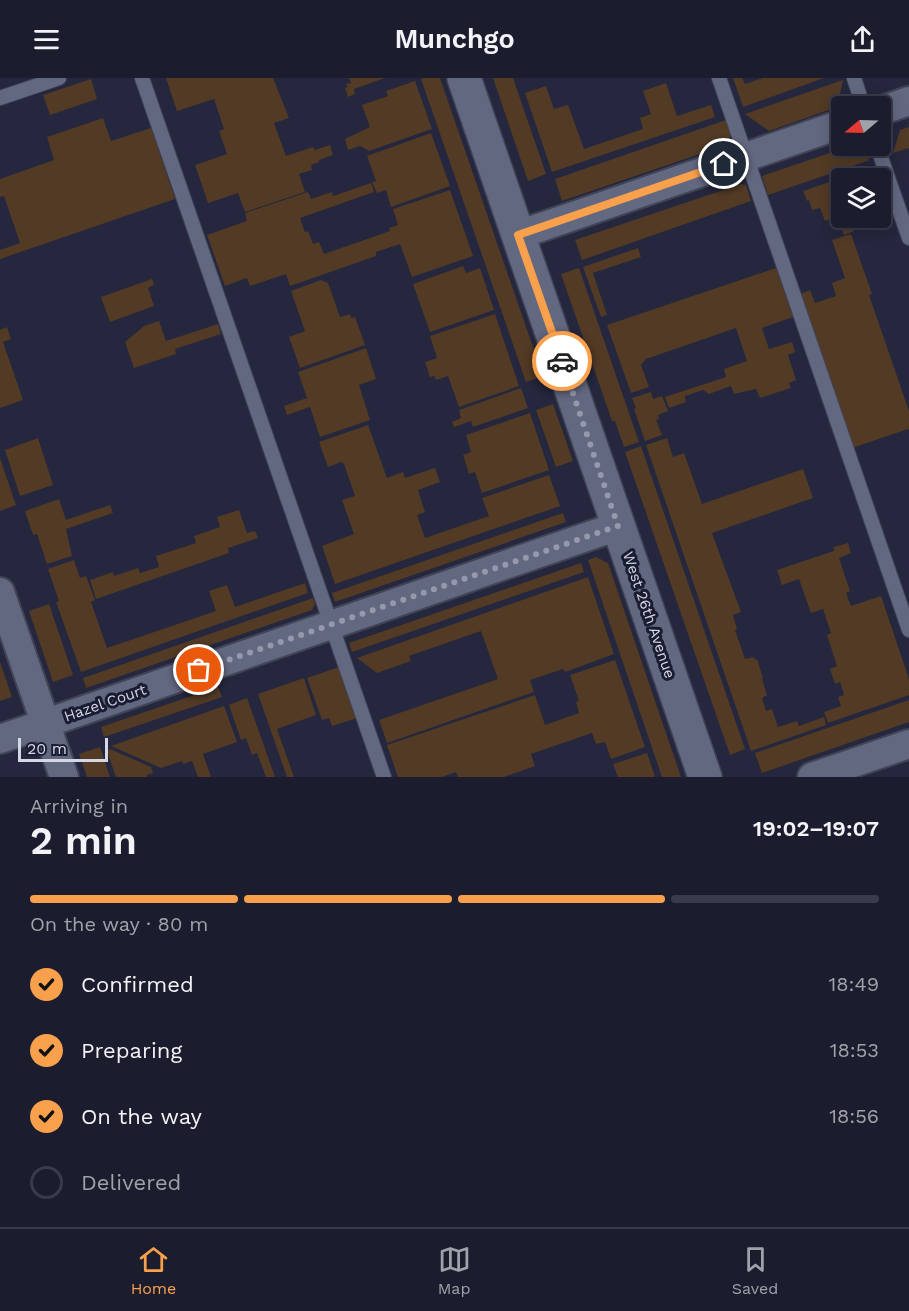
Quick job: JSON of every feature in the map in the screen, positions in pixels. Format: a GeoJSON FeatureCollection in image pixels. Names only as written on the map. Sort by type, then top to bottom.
{"type":"FeatureCollection","features":[{"type":"Feature","properties":{"kind":"street","name":"West 26th Avenue"},"geometry":{"type":"LineString","coordinates":[[464,78],[705,777]]}},
{"type":"Feature","properties":{"kind":"street"},"geometry":{"type":"LineString","coordinates":[[891,107],[909,101]]}},
{"type":"Feature","properties":{"kind":"street"},"geometry":{"type":"LineString","coordinates":[[518,235],[831,128]]}},
{"type":"Feature","properties":{"kind":"street","name":"Hazel Court"},"geometry":{"type":"LineString","coordinates":[[0,739],[618,526]]}},
{"type":"Feature","properties":{"kind":"street"},"geometry":{"type":"LineString","coordinates":[[0,592],[64,777]]}},
{"type":"Feature","properties":{"kind":"street"},"geometry":{"type":"LineString","coordinates":[[812,777],[909,744]]}},
{"type":"Feature","properties":{"kind":"lane"},"geometry":{"type":"LineString","coordinates":[[0,98],[58,78]]}},
{"type":"Feature","properties":{"kind":"lane"},"geometry":{"type":"LineString","coordinates":[[142,78],[384,777]]}},
{"type":"Feature","properties":{"kind":"lane"},"geometry":{"type":"LineString","coordinates":[[719,78],[909,630]]}},
{"type":"Feature","properties":{"kind":"lane"},"geometry":{"type":"LineString","coordinates":[[854,78],[860,96]]}},
{"type":"Feature","properties":{"kind":"lane"},"geometry":{"type":"LineString","coordinates":[[880,156],[909,238]]}},
{"type":"Feature","properties":{"kind":"shaded area"},"geometry":{"type":"Polygon","coordinates":[[[166,78],[273,78],[289,118],[274,123],[286,156],[313,147],[315,150],[330,145],[333,155],[311,165],[312,170],[299,174],[305,192],[245,212],[238,193],[208,203],[195,165],[227,154],[219,131],[224,129],[214,99],[177,111],[166,78]]]}},
{"type":"Feature","properties":{"kind":"shaded area"},"geometry":{"type":"Polygon","coordinates":[[[349,78],[385,78],[354,89],[355,94],[348,97],[345,88],[348,87],[346,84],[351,83],[349,78]]]}},
{"type":"Feature","properties":{"kind":"shaded area"},"geometry":{"type":"Polygon","coordinates":[[[440,78],[543,376],[526,382],[421,79],[440,78]]]}},
{"type":"Feature","properties":{"kind":"shaded area"},"geometry":{"type":"Polygon","coordinates":[[[493,78],[513,78],[546,174],[528,181],[493,78]]]}},
{"type":"Feature","properties":{"kind":"shaded area"},"geometry":{"type":"Polygon","coordinates":[[[733,78],[742,78],[745,84],[763,78],[824,78],[743,107],[733,78]]]}},
{"type":"Feature","properties":{"kind":"shaded area"},"geometry":{"type":"Polygon","coordinates":[[[91,79],[97,99],[50,115],[43,95],[91,79]]]}},
{"type":"Feature","properties":{"kind":"shaded area"},"geometry":{"type":"Polygon","coordinates":[[[843,80],[839,96],[831,96],[831,109],[769,131],[745,114],[843,80]]]}},
{"type":"Feature","properties":{"kind":"shaded area"},"geometry":{"type":"Polygon","coordinates":[[[415,81],[432,129],[369,151],[360,146],[348,150],[345,139],[370,127],[362,105],[388,96],[386,91],[415,81]]]}},
{"type":"Feature","properties":{"kind":"shaded area"},"geometry":{"type":"Polygon","coordinates":[[[666,83],[677,116],[711,105],[715,117],[552,172],[525,93],[546,86],[554,109],[568,105],[584,149],[643,129],[640,118],[651,114],[643,91],[666,83]]]}},
{"type":"Feature","properties":{"kind":"shaded area"},"geometry":{"type":"Polygon","coordinates":[[[103,118],[111,141],[151,128],[175,199],[0,259],[0,250],[20,243],[4,196],[0,197],[0,179],[54,160],[47,137],[103,118]]]}},
{"type":"Feature","properties":{"kind":"shaded area"},"geometry":{"type":"Polygon","coordinates":[[[726,120],[731,135],[726,145],[562,201],[555,179],[726,120]]]}},
{"type":"Feature","properties":{"kind":"shaded area"},"geometry":{"type":"Polygon","coordinates":[[[909,127],[909,148],[893,153],[900,130],[909,127]]]}},
{"type":"Feature","properties":{"kind":"shaded area"},"geometry":{"type":"Polygon","coordinates":[[[431,133],[450,186],[391,207],[386,190],[377,193],[372,182],[376,181],[367,156],[431,133]]]}},
{"type":"Feature","properties":{"kind":"shaded area"},"geometry":{"type":"Polygon","coordinates":[[[831,152],[831,156],[864,156],[870,160],[847,168],[831,168],[831,173],[768,195],[762,176],[831,152]]]}},
{"type":"Feature","properties":{"kind":"shaded area"},"geometry":{"type":"Polygon","coordinates":[[[831,182],[831,219],[825,221],[820,208],[812,210],[803,191],[831,182]]]}},
{"type":"Feature","properties":{"kind":"shaded area"},"geometry":{"type":"Polygon","coordinates":[[[371,183],[374,192],[300,218],[313,244],[319,242],[324,254],[390,231],[389,228],[398,225],[393,209],[450,190],[473,256],[412,277],[400,244],[376,252],[376,256],[290,286],[286,274],[250,286],[247,278],[225,286],[207,235],[247,221],[245,213],[308,192],[311,199],[332,192],[333,196],[371,183]]]}},
{"type":"Feature","properties":{"kind":"shaded area"},"geometry":{"type":"Polygon","coordinates":[[[741,184],[746,185],[751,201],[582,260],[575,240],[741,184]]]}},
{"type":"Feature","properties":{"kind":"shaded area"},"geometry":{"type":"Polygon","coordinates":[[[842,228],[853,228],[854,231],[844,235],[842,228]]]}},
{"type":"Feature","properties":{"kind":"shaded area"},"geometry":{"type":"Polygon","coordinates":[[[851,234],[872,294],[869,295],[909,411],[909,430],[852,448],[798,295],[810,290],[815,303],[836,296],[832,283],[845,278],[832,240],[851,234]]]}},
{"type":"Feature","properties":{"kind":"shaded area"},"geometry":{"type":"Polygon","coordinates":[[[638,248],[641,257],[593,273],[607,315],[601,317],[583,267],[638,248]]]}},
{"type":"Feature","properties":{"kind":"shaded area"},"geometry":{"type":"Polygon","coordinates":[[[463,266],[466,273],[480,268],[494,310],[430,332],[413,284],[463,266]]]}},
{"type":"Feature","properties":{"kind":"shaded area"},"geometry":{"type":"Polygon","coordinates":[[[579,268],[639,442],[624,447],[615,421],[612,421],[561,274],[579,268]]]}},
{"type":"Feature","properties":{"kind":"shaded area"},"geometry":{"type":"Polygon","coordinates":[[[776,268],[793,317],[762,328],[769,349],[792,342],[795,352],[788,355],[796,380],[789,383],[791,388],[760,398],[756,389],[734,394],[731,386],[709,394],[703,390],[685,396],[686,402],[669,408],[665,397],[726,377],[724,369],[747,361],[736,328],[646,359],[641,365],[649,387],[631,393],[607,325],[776,268]]]}},
{"type":"Feature","properties":{"kind":"shaded area"},"geometry":{"type":"Polygon","coordinates":[[[152,279],[154,285],[148,288],[154,306],[110,322],[101,297],[152,279]]]}},
{"type":"Feature","properties":{"kind":"shaded area"},"geometry":{"type":"Polygon","coordinates":[[[321,280],[328,283],[340,317],[350,314],[351,318],[355,317],[365,345],[300,368],[289,337],[305,331],[291,291],[321,280]]]}},
{"type":"Feature","properties":{"kind":"shaded area"},"geometry":{"type":"Polygon","coordinates":[[[495,314],[519,386],[459,407],[448,376],[436,380],[434,376],[430,377],[425,362],[437,358],[430,336],[495,314]]]}},
{"type":"Feature","properties":{"kind":"shaded area"},"geometry":{"type":"Polygon","coordinates":[[[159,321],[166,341],[218,324],[221,334],[175,349],[176,354],[134,368],[125,342],[144,326],[159,321]]]}},
{"type":"Feature","properties":{"kind":"shaded area"},"geometry":{"type":"Polygon","coordinates":[[[7,327],[11,339],[3,342],[23,400],[0,408],[0,330],[7,327]]]}},
{"type":"Feature","properties":{"kind":"shaded area"},"geometry":{"type":"Polygon","coordinates":[[[366,348],[376,379],[359,385],[370,420],[320,437],[310,407],[287,415],[284,406],[307,398],[298,372],[366,348]]]}},
{"type":"Feature","properties":{"kind":"shaded area"},"geometry":{"type":"Polygon","coordinates":[[[521,388],[528,408],[473,427],[471,421],[454,427],[452,422],[461,418],[459,410],[521,388]]]}},
{"type":"Feature","properties":{"kind":"shaded area"},"geometry":{"type":"Polygon","coordinates":[[[651,392],[653,399],[662,396],[668,411],[658,415],[659,419],[656,420],[662,435],[645,441],[632,398],[651,392]]]}},
{"type":"Feature","properties":{"kind":"shaded area"},"geometry":{"type":"Polygon","coordinates":[[[553,404],[573,461],[556,467],[536,410],[553,404]]]}},
{"type":"Feature","properties":{"kind":"shaded area"},"geometry":{"type":"Polygon","coordinates":[[[530,413],[549,470],[482,493],[475,472],[469,474],[463,455],[471,452],[466,435],[530,413]]]}},
{"type":"Feature","properties":{"kind":"shaded area"},"geometry":{"type":"Polygon","coordinates":[[[368,425],[387,478],[403,472],[405,478],[435,468],[440,482],[418,490],[425,512],[417,515],[425,538],[489,516],[482,498],[549,475],[560,506],[335,584],[322,546],[354,534],[342,500],[355,496],[344,464],[341,462],[328,467],[319,442],[368,425]]]}},
{"type":"Feature","properties":{"kind":"shaded area"},"geometry":{"type":"Polygon","coordinates":[[[38,438],[53,485],[20,496],[5,450],[38,438]]]}},
{"type":"Feature","properties":{"kind":"shaded area"},"geometry":{"type":"Polygon","coordinates":[[[667,438],[673,457],[684,453],[702,504],[803,469],[813,498],[712,533],[741,612],[733,615],[737,629],[735,630],[745,659],[754,657],[755,660],[757,659],[763,678],[767,695],[762,698],[766,711],[772,709],[778,727],[797,721],[799,726],[824,717],[826,725],[751,751],[646,445],[667,438]]]}},
{"type":"Feature","properties":{"kind":"shaded area"},"geometry":{"type":"Polygon","coordinates":[[[641,446],[745,749],[730,755],[625,452],[641,446]]]}},
{"type":"Feature","properties":{"kind":"shaded area"},"geometry":{"type":"Polygon","coordinates":[[[0,458],[16,505],[0,511],[0,458]]]}},
{"type":"Feature","properties":{"kind":"shaded area"},"geometry":{"type":"Polygon","coordinates":[[[59,499],[66,520],[110,505],[113,513],[66,529],[72,556],[47,564],[37,534],[33,535],[25,511],[59,499]]]}},
{"type":"Feature","properties":{"kind":"shaded area"},"geometry":{"type":"Polygon","coordinates":[[[239,510],[247,533],[255,531],[258,538],[228,548],[229,553],[96,599],[90,580],[113,572],[114,576],[138,568],[140,573],[159,567],[156,556],[196,543],[194,536],[220,527],[217,517],[239,510]]]}},
{"type":"Feature","properties":{"kind":"shaded area"},"geometry":{"type":"Polygon","coordinates":[[[563,513],[566,522],[335,602],[332,593],[563,513]]]}},
{"type":"Feature","properties":{"kind":"shaded area"},"geometry":{"type":"Polygon","coordinates":[[[848,543],[851,553],[839,558],[850,591],[846,593],[851,606],[881,596],[909,679],[909,695],[828,723],[824,712],[841,706],[838,697],[844,695],[840,682],[835,684],[830,669],[837,666],[827,635],[831,633],[823,609],[811,613],[799,579],[782,585],[777,570],[834,551],[834,547],[848,543]]]}},
{"type":"Feature","properties":{"kind":"shaded area"},"geometry":{"type":"Polygon","coordinates":[[[596,557],[608,563],[681,777],[662,777],[588,560],[596,557]]]}},
{"type":"Feature","properties":{"kind":"shaded area"},"geometry":{"type":"Polygon","coordinates":[[[74,560],[80,578],[86,576],[95,600],[91,602],[107,648],[216,611],[209,591],[227,585],[235,607],[305,583],[308,593],[81,672],[56,602],[59,601],[48,569],[74,560]]]}},
{"type":"Feature","properties":{"kind":"shaded area"},"geometry":{"type":"Polygon","coordinates":[[[581,563],[584,572],[352,652],[349,643],[581,563]]]}},
{"type":"Feature","properties":{"kind":"shaded area"},"geometry":{"type":"Polygon","coordinates":[[[588,577],[614,654],[565,672],[563,669],[530,680],[534,692],[387,743],[379,720],[498,679],[481,631],[409,656],[411,661],[377,673],[357,658],[588,577]]]}},
{"type":"Feature","properties":{"kind":"shaded area"},"geometry":{"type":"Polygon","coordinates":[[[313,598],[315,604],[312,610],[86,688],[83,678],[313,598]]]}},
{"type":"Feature","properties":{"kind":"shaded area"},"geometry":{"type":"Polygon","coordinates":[[[49,604],[73,675],[53,682],[29,611],[49,604]]]}},
{"type":"Feature","properties":{"kind":"shaded area"},"geometry":{"type":"Polygon","coordinates":[[[615,660],[645,747],[611,759],[605,742],[596,744],[592,733],[531,754],[535,766],[504,777],[458,777],[456,772],[442,777],[398,777],[387,745],[535,695],[545,725],[579,713],[576,702],[579,701],[570,675],[615,660]]]}},
{"type":"Feature","properties":{"kind":"shaded area"},"geometry":{"type":"Polygon","coordinates":[[[0,662],[12,697],[0,701],[0,662]]]}},
{"type":"Feature","properties":{"kind":"shaded area"},"geometry":{"type":"Polygon","coordinates":[[[339,667],[357,718],[332,726],[329,718],[322,720],[307,678],[339,667]]]}},
{"type":"Feature","properties":{"kind":"shaded area"},"geometry":{"type":"Polygon","coordinates":[[[304,678],[316,715],[277,729],[294,777],[287,777],[258,694],[304,678]]]}},
{"type":"Feature","properties":{"kind":"shaded area"},"geometry":{"type":"Polygon","coordinates":[[[218,687],[222,697],[104,737],[101,727],[218,687]]]}},
{"type":"Feature","properties":{"kind":"shaded area"},"geometry":{"type":"Polygon","coordinates":[[[247,698],[275,777],[266,777],[257,753],[252,755],[246,738],[241,740],[229,705],[247,698]]]}},
{"type":"Feature","properties":{"kind":"shaded area"},"geometry":{"type":"Polygon","coordinates":[[[909,700],[909,722],[762,773],[755,753],[909,700]]]}},
{"type":"Feature","properties":{"kind":"shaded area"},"geometry":{"type":"Polygon","coordinates":[[[224,706],[237,742],[203,754],[211,777],[198,777],[192,761],[183,764],[182,761],[161,768],[111,746],[224,706]]]}},
{"type":"Feature","properties":{"kind":"shaded area"},"geometry":{"type":"Polygon","coordinates":[[[100,747],[110,777],[87,777],[79,754],[100,747]]]}},
{"type":"Feature","properties":{"kind":"shaded area"},"geometry":{"type":"Polygon","coordinates":[[[110,749],[151,767],[153,773],[147,777],[116,777],[107,751],[110,749]]]}},
{"type":"Feature","properties":{"kind":"shaded area"},"geometry":{"type":"Polygon","coordinates":[[[647,753],[655,777],[618,777],[613,764],[647,753]]]}},
{"type":"Feature","properties":{"kind":"way so far"},"geometry":{"type":"LineString","coordinates":[[199,670],[618,526],[562,361]]}},
{"type":"Feature","properties":{"kind":"route"},"geometry":{"type":"LineString","coordinates":[[562,361],[518,235],[724,164]]}}]}
